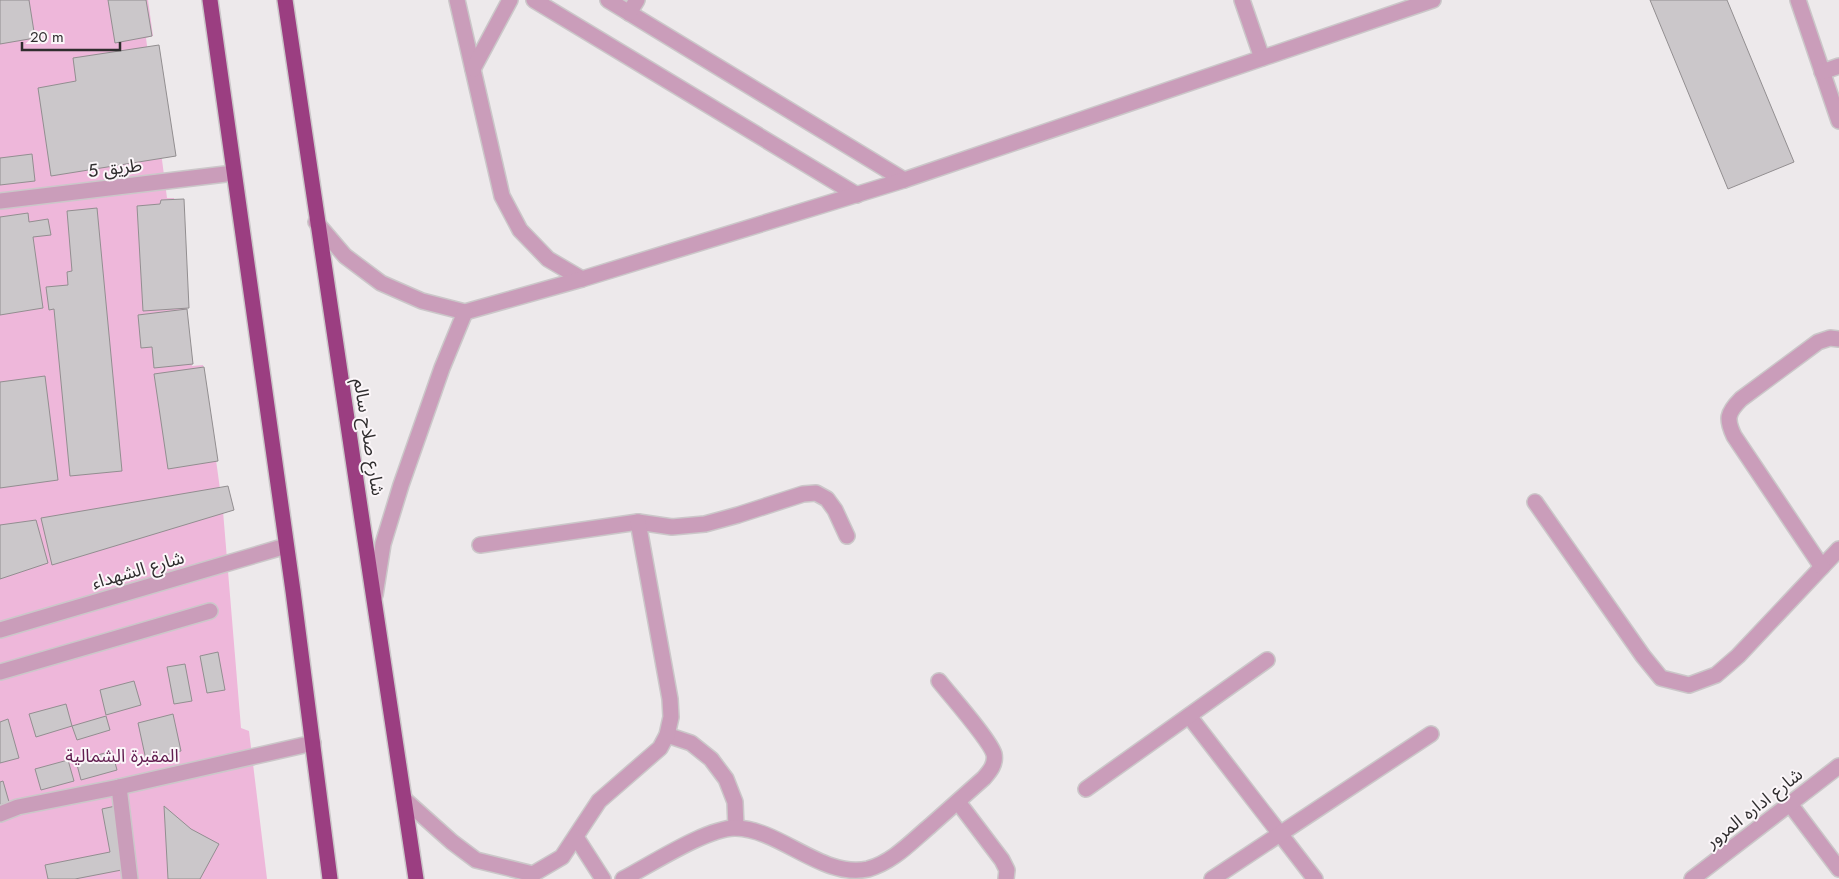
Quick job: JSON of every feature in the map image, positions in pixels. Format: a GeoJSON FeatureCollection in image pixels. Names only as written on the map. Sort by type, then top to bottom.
{"type":"FeatureCollection","features":[{"type":"Feature","properties":{"kind":"highway"},"geometry":{"type":"LineString","coordinates":[[210,0],[313,743],[330,879]]}},
{"type":"Feature","properties":{"kind":"highway","name":"شارع صلاح سالم"},"geometry":{"type":"LineString","coordinates":[[285,0],[316,222],[416,879]]}},
{"type":"Feature","properties":{"kind":"street"},"geometry":{"type":"LineString","coordinates":[[458,0],[502,196],[520,230],[548,259],[582,279]]}},
{"type":"Feature","properties":{"kind":"street"},"geometry":{"type":"LineString","coordinates":[[473,69],[510,0]]}},
{"type":"Feature","properties":{"kind":"street"},"geometry":{"type":"LineString","coordinates":[[534,0],[857,195]]}},
{"type":"Feature","properties":{"kind":"street"},"geometry":{"type":"LineString","coordinates":[[608,0],[633,6],[904,180]]}},
{"type":"Feature","properties":{"kind":"street"},"geometry":{"type":"LineString","coordinates":[[1242,0],[1262,58]]}},
{"type":"Feature","properties":{"kind":"street"},"geometry":{"type":"LineString","coordinates":[[316,222],[345,256],[381,283],[422,301],[466,312],[582,279],[904,180],[1433,0]]}},
{"type":"Feature","properties":{"kind":"street"},"geometry":{"type":"LineString","coordinates":[[1798,0],[1839,120]]}},
{"type":"Feature","properties":{"kind":"street"},"geometry":{"type":"LineString","coordinates":[[1822,72],[1839,66]]}},
{"type":"Feature","properties":{"kind":"street","name":"طريق 5"},"geometry":{"type":"LineString","coordinates":[[0,201],[234,173]]}},
{"type":"Feature","properties":{"kind":"street"},"geometry":{"type":"LineString","coordinates":[[374,595],[383,544],[401,485],[442,368],[466,312]]}},
{"type":"Feature","properties":{"kind":"street"},"geometry":{"type":"LineString","coordinates":[[1822,567],[1734,436],[1728,423],[1730,410],[1740,399],[1818,342],[1830,338],[1839,339]]}},
{"type":"Feature","properties":{"kind":"street"},"geometry":{"type":"LineString","coordinates":[[480,545],[638,522],[672,526],[705,524],[803,494],[816,493],[827,499],[835,510],[847,536]]}},
{"type":"Feature","properties":{"kind":"street"},"geometry":{"type":"LineString","coordinates":[[1535,502],[1642,656],[1661,678],[1689,685],[1716,675],[1724,669],[1839,549]]}},
{"type":"Feature","properties":{"kind":"street"},"geometry":{"type":"LineString","coordinates":[[404,799],[452,842],[476,860],[534,877],[562,857],[588,816],[600,801],[660,748],[672,717],[638,522]]}},
{"type":"Feature","properties":{"kind":"street","name":"شارع الشهداء"},"geometry":{"type":"LineString","coordinates":[[0,630],[286,546]]}},
{"type":"Feature","properties":{"kind":"street"},"geometry":{"type":"LineString","coordinates":[[0,672],[210,611]]}},
{"type":"Feature","properties":{"kind":"street"},"geometry":{"type":"LineString","coordinates":[[1086,789],[1267,660]]}},
{"type":"Feature","properties":{"kind":"street"},"geometry":{"type":"LineString","coordinates":[[623,879],[704,836],[720,830],[736,828],[751,830],[844,870],[867,869],[888,861],[958,802],[993,768],[994,754],[987,742],[939,681]]}},
{"type":"Feature","properties":{"kind":"street"},"geometry":{"type":"LineString","coordinates":[[1189,716],[1315,879]]}},
{"type":"Feature","properties":{"kind":"street"},"geometry":{"type":"LineString","coordinates":[[667,734],[691,743],[711,758],[726,779],[735,802],[736,828]]}},
{"type":"Feature","properties":{"kind":"street"},"geometry":{"type":"LineString","coordinates":[[1212,879],[1431,734]]}},
{"type":"Feature","properties":{"kind":"street"},"geometry":{"type":"LineString","coordinates":[[0,814],[18,807],[119,787],[313,743]]}},
{"type":"Feature","properties":{"kind":"street","name":"شارع اداره المرور"},"geometry":{"type":"LineString","coordinates":[[1692,879],[1839,766]]}},
{"type":"Feature","properties":{"kind":"street"},"geometry":{"type":"LineString","coordinates":[[119,787],[130,879]]}},
{"type":"Feature","properties":{"kind":"street"},"geometry":{"type":"LineString","coordinates":[[958,802],[1002,860],[1008,870],[1006,879]]}},
{"type":"Feature","properties":{"kind":"street"},"geometry":{"type":"LineString","coordinates":[[1790,804],[1839,869]]}},
{"type":"Feature","properties":{"kind":"street"},"geometry":{"type":"LineString","coordinates":[[576,837],[603,879]]}},
{"type":"Feature","properties":{"kind":"green space","name":"المقبرة الشمالية"},"geometry":{"type":"Polygon","coordinates":[[[0,0],[148,0],[153,36],[146,38],[167,198],[174,198],[192,366],[203,365],[223,511],[241,728],[249,731],[267,879],[0,879],[0,0]]]}},
{"type":"Feature","properties":{"kind":"building"},"geometry":{"type":"Polygon","coordinates":[[[0,0],[29,0],[35,38],[0,44],[0,0]]]}},
{"type":"Feature","properties":{"kind":"building"},"geometry":{"type":"Polygon","coordinates":[[[108,0],[146,0],[152,36],[115,43],[108,0]]]}},
{"type":"Feature","properties":{"kind":"building"},"geometry":{"type":"Polygon","coordinates":[[[1650,0],[1727,0],[1794,162],[1728,189],[1650,0]]]}},
{"type":"Feature","properties":{"kind":"building"},"geometry":{"type":"Polygon","coordinates":[[[159,45],[176,156],[51,176],[38,88],[76,81],[73,58],[159,45]]]}},
{"type":"Feature","properties":{"kind":"building"},"geometry":{"type":"Polygon","coordinates":[[[32,154],[35,181],[0,185],[0,158],[32,154]]]}},
{"type":"Feature","properties":{"kind":"building"},"geometry":{"type":"Polygon","coordinates":[[[184,199],[189,308],[143,311],[137,206],[160,204],[161,200],[184,199]]]}},
{"type":"Feature","properties":{"kind":"building"},"geometry":{"type":"Polygon","coordinates":[[[97,208],[122,471],[70,476],[54,309],[49,310],[46,287],[68,285],[67,272],[72,271],[67,211],[97,208]]]}},
{"type":"Feature","properties":{"kind":"building"},"geometry":{"type":"Polygon","coordinates":[[[28,213],[29,222],[48,219],[51,235],[33,237],[43,308],[0,315],[0,217],[28,213]]]}},
{"type":"Feature","properties":{"kind":"building"},"geometry":{"type":"Polygon","coordinates":[[[187,309],[193,364],[154,368],[152,347],[141,348],[138,315],[187,309]]]}},
{"type":"Feature","properties":{"kind":"building"},"geometry":{"type":"Polygon","coordinates":[[[204,367],[218,461],[168,469],[154,374],[204,367]]]}},
{"type":"Feature","properties":{"kind":"building"},"geometry":{"type":"Polygon","coordinates":[[[45,376],[58,480],[0,488],[0,382],[45,376]]]}},
{"type":"Feature","properties":{"kind":"building"},"geometry":{"type":"Polygon","coordinates":[[[228,486],[234,510],[52,565],[41,518],[228,486]]]}},
{"type":"Feature","properties":{"kind":"building"},"geometry":{"type":"Polygon","coordinates":[[[36,520],[48,563],[0,579],[0,525],[36,520]]]}},
{"type":"Feature","properties":{"kind":"building"},"geometry":{"type":"Polygon","coordinates":[[[218,652],[225,690],[207,693],[200,656],[218,652]]]}},
{"type":"Feature","properties":{"kind":"building"},"geometry":{"type":"Polygon","coordinates":[[[185,664],[192,701],[174,704],[167,667],[185,664]]]}},
{"type":"Feature","properties":{"kind":"building"},"geometry":{"type":"Polygon","coordinates":[[[134,681],[141,705],[106,715],[100,690],[134,681]]]}},
{"type":"Feature","properties":{"kind":"building"},"geometry":{"type":"Polygon","coordinates":[[[66,704],[72,726],[36,737],[29,714],[66,704]]]}},
{"type":"Feature","properties":{"kind":"building"},"geometry":{"type":"Polygon","coordinates":[[[173,714],[181,751],[146,760],[138,723],[173,714]]]}},
{"type":"Feature","properties":{"kind":"building"},"geometry":{"type":"Polygon","coordinates":[[[106,716],[110,730],[77,740],[72,726],[106,716]]]}},
{"type":"Feature","properties":{"kind":"building"},"geometry":{"type":"Polygon","coordinates":[[[8,719],[19,758],[0,763],[0,722],[8,719]]]}},
{"type":"Feature","properties":{"kind":"building"},"geometry":{"type":"Polygon","coordinates":[[[112,751],[117,770],[81,780],[76,761],[112,751]]]}},
{"type":"Feature","properties":{"kind":"building"},"geometry":{"type":"Polygon","coordinates":[[[68,760],[74,781],[41,790],[35,769],[68,760]]]}},
{"type":"Feature","properties":{"kind":"building"},"geometry":{"type":"Polygon","coordinates":[[[3,781],[9,802],[0,805],[0,782],[3,781]]]}},
{"type":"Feature","properties":{"kind":"building"},"geometry":{"type":"Polygon","coordinates":[[[120,805],[132,868],[75,879],[48,879],[45,865],[110,852],[102,809],[120,805]]]}},
{"type":"Feature","properties":{"kind":"building"},"geometry":{"type":"Polygon","coordinates":[[[164,806],[191,829],[219,844],[200,879],[168,879],[164,806]]]}}]}
